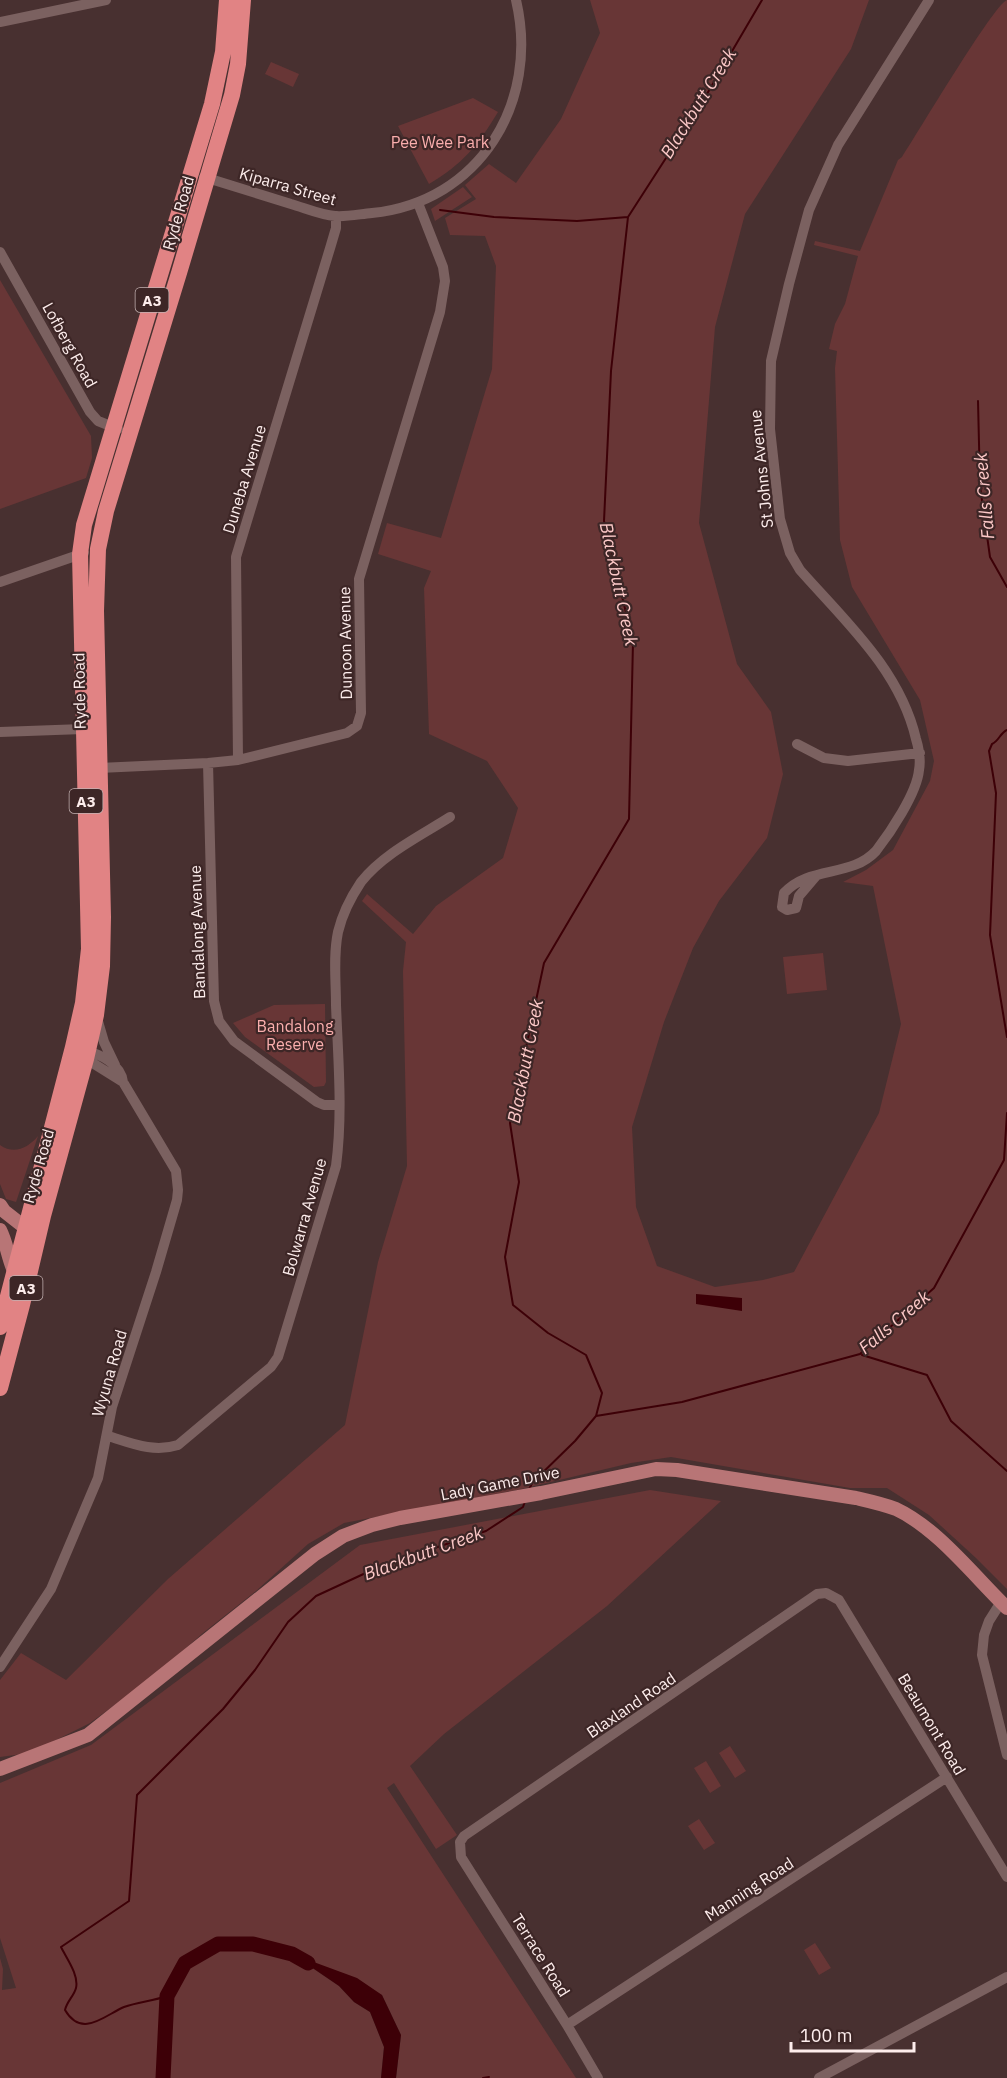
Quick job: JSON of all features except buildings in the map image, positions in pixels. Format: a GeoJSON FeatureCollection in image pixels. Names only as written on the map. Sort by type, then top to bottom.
{"type":"FeatureCollection","features":[{"type":"Feature","properties":{"kind":"highway","name":"Ryde Road"},"geometry":{"type":"LineString","coordinates":[[0,1327],[14,1271],[96,1015],[103,937],[96,622],[99,549],[106,511],[179,273],[220,72],[227,0]]}},
{"type":"Feature","properties":{"kind":"highway","name":"Ryde Road"},"geometry":{"type":"LineString","coordinates":[[82,1053],[83,1003],[88,949],[88,851],[80,554],[88,510],[113,428],[199,175],[235,79],[242,28],[243,0]]}},
{"type":"Feature","properties":{"kind":"highway","name":"Ryde Road"},"geometry":{"type":"LineString","coordinates":[[0,1388],[22,1305],[28,1232]]}},
{"type":"Feature","properties":{"kind":"main road"},"geometry":{"type":"LineString","coordinates":[[0,1205],[28,1232]]}},
{"type":"Feature","properties":{"kind":"main road"},"geometry":{"type":"LineString","coordinates":[[0,1218],[28,1232]]}},
{"type":"Feature","properties":{"kind":"main road"},"geometry":{"type":"LineString","coordinates":[[0,1230],[14,1271]]}},
{"type":"Feature","properties":{"kind":"main road","name":"Lady Game Drive"},"geometry":{"type":"LineString","coordinates":[[0,1769],[63,1747],[88,1735],[315,1554],[343,1536],[400,1518],[541,1493],[656,1469],[801,1489],[878,1503],[897,1510],[928,1530],[1004,1605]]}},
{"type":"Feature","properties":{"kind":"main road","name":"Lady Game Drive"},"geometry":{"type":"LineString","coordinates":[[0,1763],[31,1757]]}},
{"type":"Feature","properties":{"kind":"street"},"geometry":{"type":"LineString","coordinates":[[0,22],[106,0]]}},
{"type":"Feature","properties":{"kind":"street","name":"Kiparra Street"},"geometry":{"type":"LineString","coordinates":[[199,175],[336,216],[381,212],[418,203],[458,179],[478,160],[499,134],[516,92],[522,47],[516,0]]}},
{"type":"Feature","properties":{"kind":"street","name":"St Johns Avenue"},"geometry":{"type":"LineString","coordinates":[[816,876],[862,861],[876,851],[913,792],[920,769],[920,753],[912,721],[892,679],[800,570],[790,553],[780,519],[770,429],[771,361],[808,210],[838,145],[929,0]]}},
{"type":"Feature","properties":{"kind":"street","name":"Dunoon Avenue"},"geometry":{"type":"LineString","coordinates":[[99,768],[238,760],[347,733],[360,721],[359,579],[440,312],[445,281],[443,267],[418,203]]}},
{"type":"Feature","properties":{"kind":"street","name":"Duneba Avenue"},"geometry":{"type":"LineString","coordinates":[[238,760],[236,557],[336,228],[336,216]]}},
{"type":"Feature","properties":{"kind":"street","name":"Lofberg Road"},"geometry":{"type":"LineString","coordinates":[[0,252],[90,412],[98,421],[130,432]]}},
{"type":"Feature","properties":{"kind":"street"},"geometry":{"type":"LineString","coordinates":[[0,582],[99,549]]}},
{"type":"Feature","properties":{"kind":"street"},"geometry":{"type":"LineString","coordinates":[[0,732],[83,729]]}},
{"type":"Feature","properties":{"kind":"street"},"geometry":{"type":"LineString","coordinates":[[797,744],[824,758],[848,762],[920,753]]}},
{"type":"Feature","properties":{"kind":"street","name":"Bandalong Avenue"},"geometry":{"type":"LineString","coordinates":[[208,763],[214,1001],[219,1021],[234,1041],[317,1102],[339,1105]]}},
{"type":"Feature","properties":{"kind":"street","name":"Bolwarra Avenue"},"geometry":{"type":"LineString","coordinates":[[108,1436],[152,1449],[178,1446],[271,1367],[278,1357],[336,1166],[339,1148],[335,962],[338,931],[344,914],[362,882],[374,869],[388,857],[450,817]]}},
{"type":"Feature","properties":{"kind":"street","name":"Wyuna Road"},"geometry":{"type":"LineString","coordinates":[[96,1015],[104,1042],[115,1065],[123,1075],[123,1082]]}},
{"type":"Feature","properties":{"kind":"street"},"geometry":{"type":"LineString","coordinates":[[82,1053],[115,1065]]}},
{"type":"Feature","properties":{"kind":"street","name":"Wyuna Road"},"geometry":{"type":"LineString","coordinates":[[0,1667],[51,1589],[98,1478],[112,1407],[156,1272],[178,1190],[176,1171],[172,1163],[123,1082],[82,1053]]}},
{"type":"Feature","properties":{"kind":"street","name":"Beaumont Road"},"geometry":{"type":"LineString","coordinates":[[826,1593],[834,1595],[839,1600],[1007,1877]]}},
{"type":"Feature","properties":{"kind":"street","name":"Blaxland Road"},"geometry":{"type":"LineString","coordinates":[[459,1849],[464,1836],[818,1594],[826,1593]]}},
{"type":"Feature","properties":{"kind":"street"},"geometry":{"type":"LineString","coordinates":[[1004,1605],[989,1621],[984,1635],[982,1655],[1007,1755]]}},
{"type":"Feature","properties":{"kind":"street","name":"Manning Road"},"geometry":{"type":"LineString","coordinates":[[567,2025],[947,1778]]}},
{"type":"Feature","properties":{"kind":"street","name":"Terrace Road"},"geometry":{"type":"LineString","coordinates":[[459,1849],[461,1857],[598,2078]]}},
{"type":"Feature","properties":{"kind":"street"},"geometry":{"type":"LineString","coordinates":[[820,2078],[1007,1977]]}},
{"type":"Feature","properties":{"kind":"green space"},"geometry":{"type":"Polygon","coordinates":[[[590,0],[869,0],[851,49],[745,214],[715,327],[699,523],[737,664],[771,712],[783,774],[767,838],[719,901],[693,948],[664,1022],[632,1127],[636,1207],[657,1266],[715,1287],[763,1280],[794,1272],[879,1113],[901,1024],[873,886],[843,882],[866,870],[893,850],[930,781],[934,761],[920,700],[852,587],[840,540],[835,368],[837,351],[829,349],[835,324],[845,304],[858,256],[814,245],[815,241],[860,251],[898,160],[987,23],[1007,0],[1007,1589],[929,1515],[887,1488],[850,1488],[671,1457],[631,1463],[517,1490],[344,1523],[308,1544],[256,1591],[153,1677],[90,1723],[30,1753],[0,1757],[0,1680],[21,1653],[66,1680],[168,1579],[345,1425],[378,1262],[407,1166],[403,971],[406,942],[362,901],[367,894],[413,934],[436,906],[503,858],[518,808],[487,761],[429,734],[424,588],[431,571],[378,554],[387,523],[441,538],[492,369],[496,266],[485,236],[450,235],[445,218],[476,199],[465,185],[489,164],[516,183],[561,119],[600,33],[590,0]]]}},
{"type":"Feature","properties":{"kind":"green space"},"geometry":{"type":"Polygon","coordinates":[[[271,62],[299,74],[293,87],[265,74],[271,62]]]}},
{"type":"Feature","properties":{"kind":"green space","name":"Pee Wee Park"},"geometry":{"type":"Polygon","coordinates":[[[473,98],[498,112],[469,153],[441,177],[429,184],[398,126],[473,98]]]}},
{"type":"Feature","properties":{"kind":"green space"},"geometry":{"type":"Polygon","coordinates":[[[463,187],[472,197],[435,221],[431,209],[463,187]]]}},
{"type":"Feature","properties":{"kind":"green space"},"geometry":{"type":"Polygon","coordinates":[[[0,280],[91,436],[92,458],[86,478],[0,509],[0,280]]]}},
{"type":"Feature","properties":{"kind":"green space"},"geometry":{"type":"Polygon","coordinates":[[[823,953],[827,990],[787,994],[783,957],[823,953]]]}},
{"type":"Feature","properties":{"kind":"green space","name":"Bandalong Reserve"},"geometry":{"type":"Polygon","coordinates":[[[325,1004],[326,1082],[324,1086],[314,1087],[245,1037],[233,1023],[274,1005],[325,1004]]]}},
{"type":"Feature","properties":{"kind":"green space"},"geometry":{"type":"Polygon","coordinates":[[[38,1136],[16,1202],[6,1199],[0,1184],[0,1145],[16,1150],[30,1144],[38,1136]]]}},
{"type":"Feature","properties":{"kind":"green space"},"geometry":{"type":"Polygon","coordinates":[[[650,1490],[721,1501],[607,1606],[444,1734],[410,1766],[457,1835],[436,1849],[394,1783],[387,1788],[576,2078],[396,2078],[401,2035],[382,1995],[295,1956],[339,1986],[354,2002],[370,2012],[384,2047],[381,2078],[0,2078],[0,1958],[3,1969],[2,1990],[16,1988],[0,1938],[0,1783],[91,1745],[360,1545],[650,1490]]]}},
{"type":"Feature","properties":{"kind":"green space"},"geometry":{"type":"Polygon","coordinates":[[[730,1746],[746,1771],[735,1778],[719,1753],[730,1746]]]}},
{"type":"Feature","properties":{"kind":"green space"},"geometry":{"type":"Polygon","coordinates":[[[706,1761],[721,1786],[710,1793],[694,1768],[706,1761]]]}},
{"type":"Feature","properties":{"kind":"green space"},"geometry":{"type":"Polygon","coordinates":[[[699,1819],[715,1843],[704,1850],[688,1826],[699,1819]]]}},
{"type":"Feature","properties":{"kind":"green space"},"geometry":{"type":"Polygon","coordinates":[[[815,1943],[831,1968],[819,1975],[804,1950],[815,1943]]]}},
{"type":"Feature","properties":{"kind":"shaded area"},"geometry":{"type":"Polygon","coordinates":[[[696,1294],[742,1298],[742,1311],[696,1304],[696,1294]]]}},
{"type":"Feature","properties":{"kind":"shaded area"},"geometry":{"type":"Polygon","coordinates":[[[292,1954],[357,1978],[382,1995],[401,2035],[396,2078],[381,2078],[384,2047],[370,2012],[354,2002],[339,1986],[292,1954]]]}},
{"type":"Feature","properties":{"kind":"waterway","name":"Blackbutt Creek"},"geometry":{"type":"LineString","coordinates":[[529,1490],[532,1483],[575,1441],[596,1416],[602,1393],[586,1355],[548,1333],[513,1305],[505,1257],[519,1182],[510,1123],[544,963],[629,819],[633,642],[604,521],[611,371],[628,217],[704,99],[762,0]]}},
{"type":"Feature","properties":{"kind":"waterway"},"geometry":{"type":"LineString","coordinates":[[440,210],[494,217],[577,221],[628,217]]}},
{"type":"Feature","properties":{"kind":"waterway","name":"Falls Creek"},"geometry":{"type":"LineString","coordinates":[[978,401],[980,486],[990,557],[1007,587]]}},
{"type":"Feature","properties":{"kind":"waterway","name":"Falls Creek"},"geometry":{"type":"LineString","coordinates":[[1007,730],[992,744],[989,751],[996,793],[990,935],[1007,1037]]}},
{"type":"Feature","properties":{"kind":"waterway","name":"Falls Creek"},"geometry":{"type":"LineString","coordinates":[[596,1416],[682,1402],[860,1354],[934,1288],[1004,1160],[1007,1113]]}},
{"type":"Feature","properties":{"kind":"waterway"},"geometry":{"type":"LineString","coordinates":[[862,1355],[927,1375],[951,1421],[1007,1471]]}},
{"type":"Feature","properties":{"kind":"waterway","name":"Blackbutt Creek"},"geometry":{"type":"LineString","coordinates":[[167,1996],[124,2007],[86,2024],[72,2019],[65,2010],[75,1991],[76,1978],[61,1947],[129,1901],[137,1795],[223,1709],[255,1670],[288,1622],[316,1596],[383,1565],[486,1531],[523,1507],[525,1501]]}},
{"type":"Feature","properties":{"kind":"waterway"},"geometry":{"type":"LineString","coordinates":[[163,2078],[167,1996],[185,1963],[218,1944],[253,1944],[292,1954],[308,1963]]}},
{"type":"Feature","properties":{"kind":"waterway"},"geometry":{"type":"LineString","coordinates":[[483,2078],[489,2077]]}}]}
